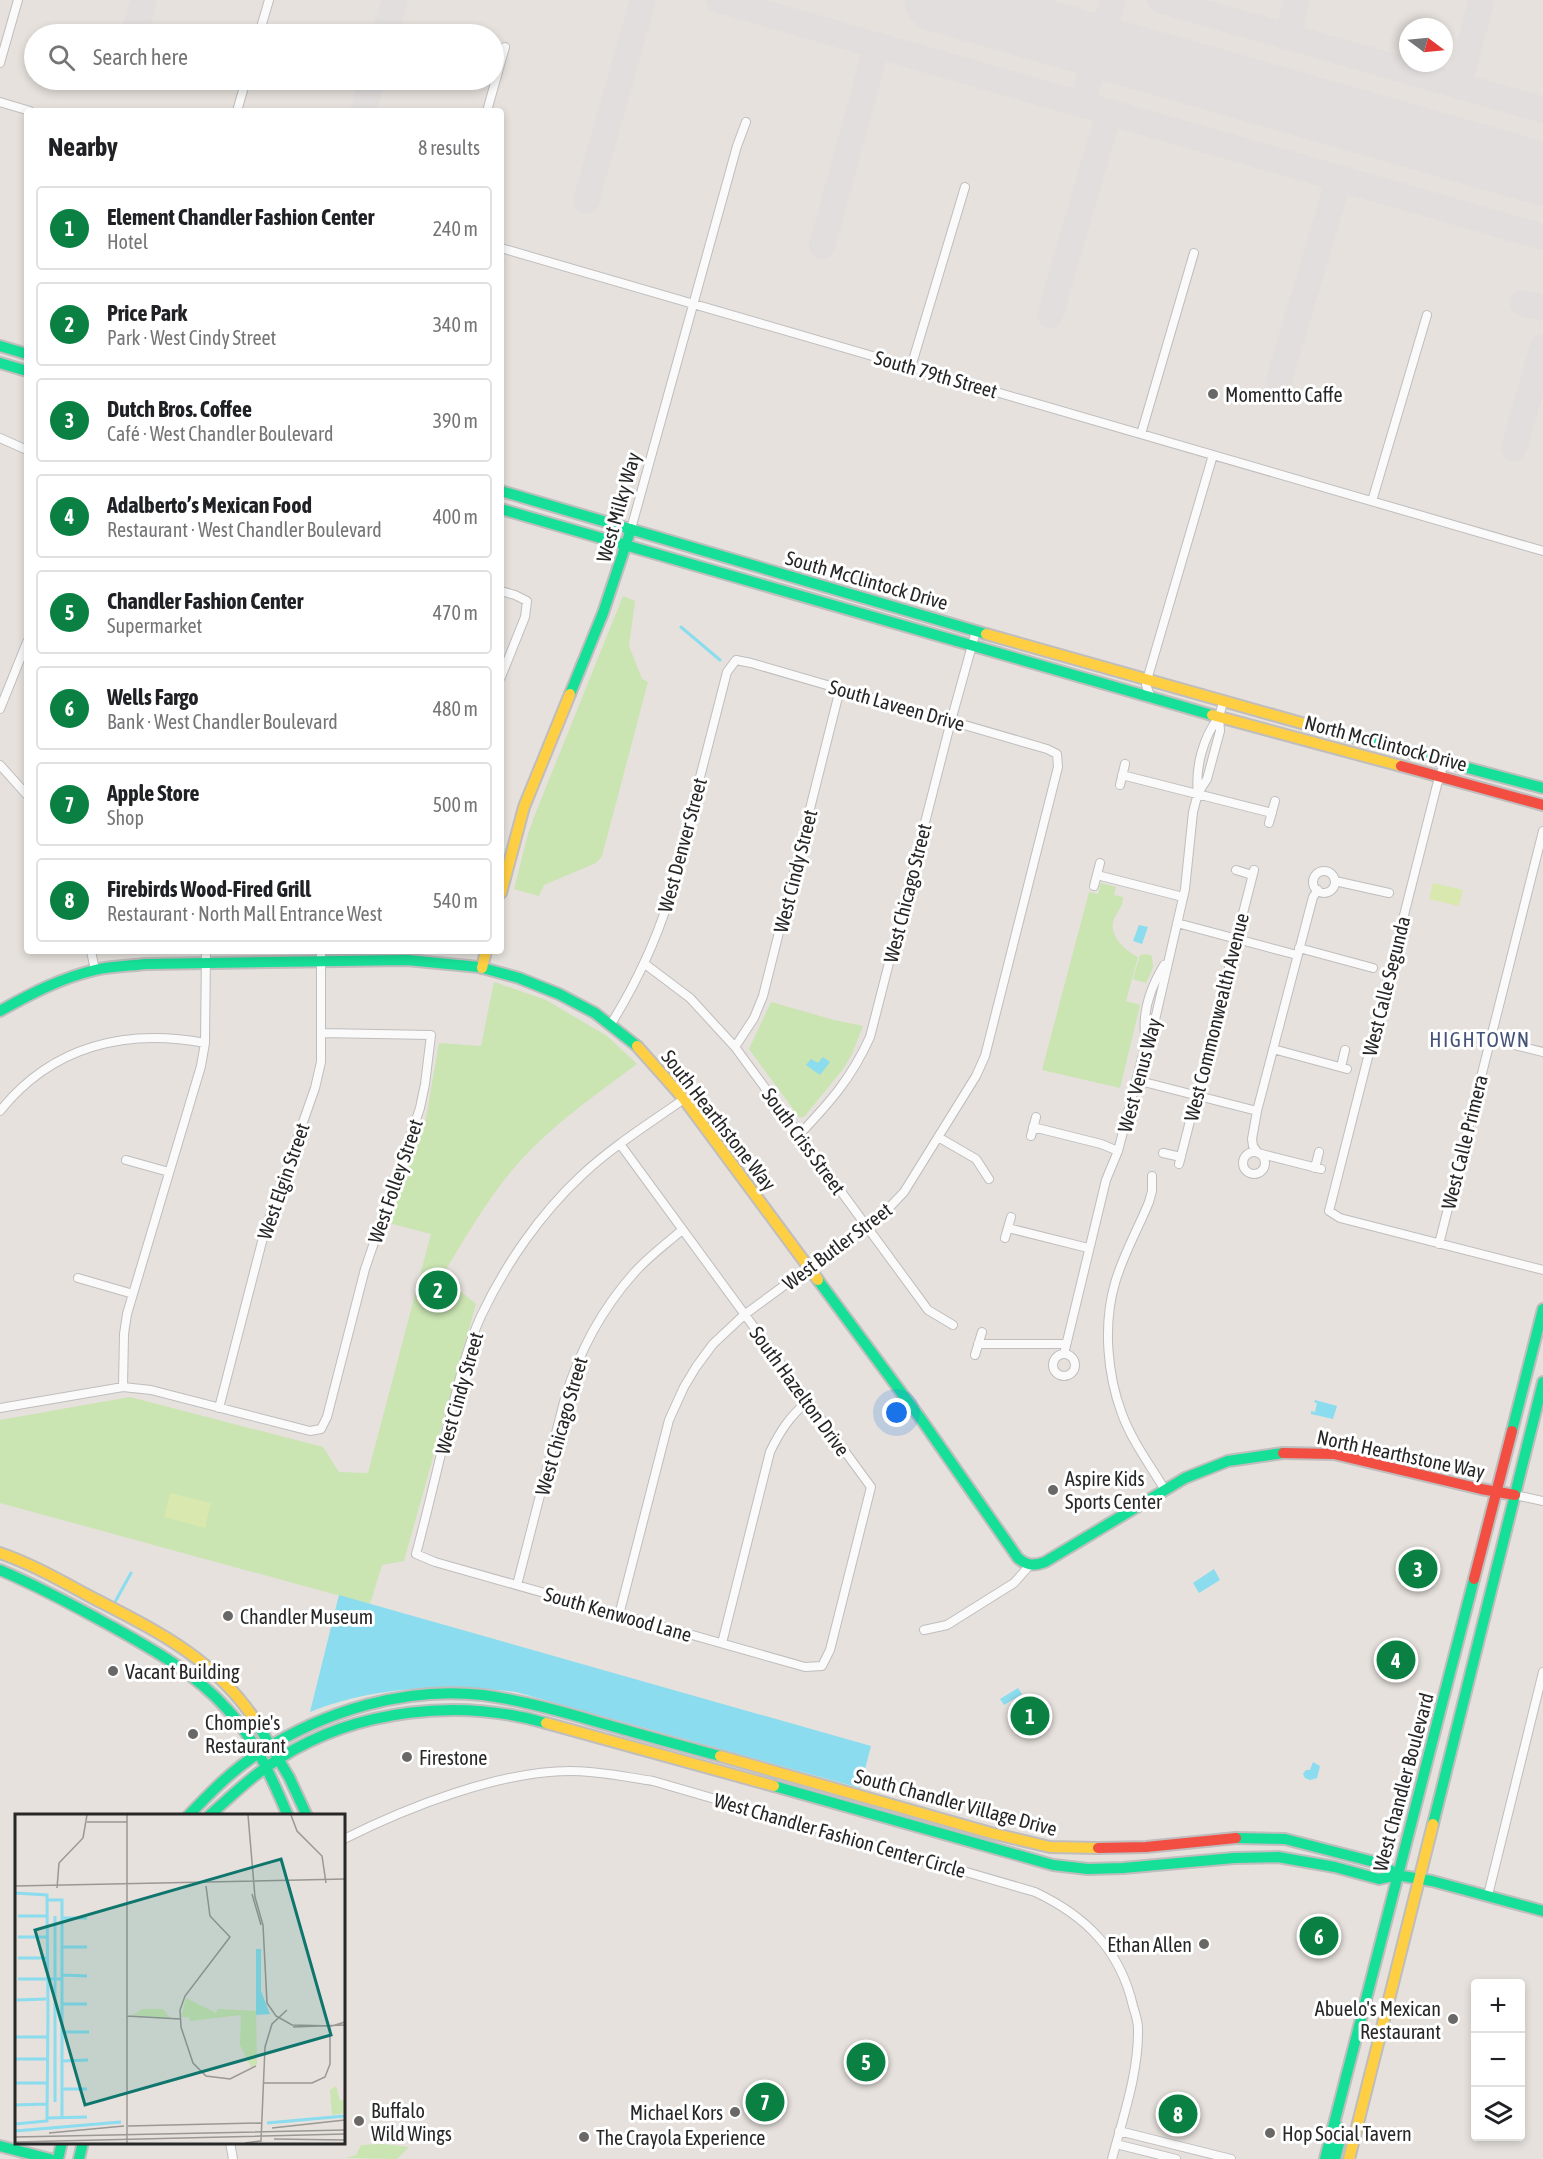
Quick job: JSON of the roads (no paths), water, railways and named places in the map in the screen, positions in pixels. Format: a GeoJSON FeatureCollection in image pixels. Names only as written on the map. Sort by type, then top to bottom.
{"type":"FeatureCollection","features":[{"type":"Feature","properties":{"kind":"street"},"geometry":{"type":"LineString","coordinates":[[0,63],[18,0]]}},
{"type":"Feature","properties":{"kind":"street"},"geometry":{"type":"LineString","coordinates":[[262,24],[269,0]]}},
{"type":"Feature","properties":{"kind":"street"},"geometry":{"type":"LineString","coordinates":[[504,54],[506,47]]}},
{"type":"Feature","properties":{"kind":"street"},"geometry":{"type":"LineString","coordinates":[[238,108],[243,90]]}},
{"type":"Feature","properties":{"kind":"street"},"geometry":{"type":"LineString","coordinates":[[488,108],[493,90]]}},
{"type":"Feature","properties":{"kind":"street"},"geometry":{"type":"LineString","coordinates":[[0,102],[24,109]]}},
{"type":"Feature","properties":{"kind":"street","name":"West Milky Way"},"geometry":{"type":"LineString","coordinates":[[504,882],[524,807],[603,613],[626,546],[746,122]]}},
{"type":"Feature","properties":{"kind":"street"},"geometry":{"type":"LineString","coordinates":[[911,367],[965,187]]}},
{"type":"Feature","properties":{"kind":"street","name":"South 79th Street"},"geometry":{"type":"LineString","coordinates":[[504,249],[1543,550]]}},
{"type":"Feature","properties":{"kind":"street"},"geometry":{"type":"LineString","coordinates":[[1141,434],[1194,253]]}},
{"type":"Feature","properties":{"kind":"street"},"geometry":{"type":"LineString","coordinates":[[1372,501],[1427,315]]}},
{"type":"Feature","properties":{"kind":"street"},"geometry":{"type":"LineString","coordinates":[[0,346],[24,353]]}},
{"type":"Feature","properties":{"kind":"street"},"geometry":{"type":"LineString","coordinates":[[0,363],[24,370]]}},
{"type":"Feature","properties":{"kind":"street"},"geometry":{"type":"LineString","coordinates":[[0,438],[24,449]]}},
{"type":"Feature","properties":{"kind":"street"},"geometry":{"type":"LineString","coordinates":[[1151,698],[1146,685],[1147,680],[1213,454]]}},
{"type":"Feature","properties":{"kind":"street","name":"South McClintock Drive"},"geometry":{"type":"LineString","coordinates":[[504,492],[1223,702]]}},
{"type":"Feature","properties":{"kind":"street","name":"South McClintock Drive"},"geometry":{"type":"LineString","coordinates":[[504,510],[1219,717]]}},
{"type":"Feature","properties":{"kind":"street"},"geometry":{"type":"LineString","coordinates":[[504,592],[527,601],[525,617],[504,670]]}},
{"type":"Feature","properties":{"kind":"street","name":"West Chicago Street"},"geometry":{"type":"LineString","coordinates":[[799,1135],[836,1096],[857,1064],[870,1037],[976,631]]}},
{"type":"Feature","properties":{"kind":"street"},"geometry":{"type":"LineString","coordinates":[[0,709],[24,649]]}},
{"type":"Feature","properties":{"kind":"street","name":"South Laveen Drive"},"geometry":{"type":"LineString","coordinates":[[736,660],[1047,749],[1057,754]]}},
{"type":"Feature","properties":{"kind":"street","name":"West Denver Street"},"geometry":{"type":"LineString","coordinates":[[611,1024],[645,964],[668,902],[727,672],[736,660]]}},
{"type":"Feature","properties":{"kind":"street","name":"West Cindy Street"},"geometry":{"type":"LineString","coordinates":[[735,1047],[754,1018],[763,996],[840,689]]}},
{"type":"Feature","properties":{"kind":"street"},"geometry":{"type":"LineString","coordinates":[[1198,793],[1207,779],[1220,731],[1219,717],[1223,702]]}},
{"type":"Feature","properties":{"kind":"street","name":"North McClintock Drive"},"geometry":{"type":"LineString","coordinates":[[1223,702],[1543,788]]}},
{"type":"Feature","properties":{"kind":"street"},"geometry":{"type":"LineString","coordinates":[[1219,717],[1210,729],[1196,776],[1198,793],[1190,830],[1183,897],[1177,923],[1373,969]]}},
{"type":"Feature","properties":{"kind":"street","name":"North McClintock Drive"},"geometry":{"type":"LineString","coordinates":[[1219,717],[1543,805]]}},
{"type":"Feature","properties":{"kind":"street","name":"West Butler Street"},"geometry":{"type":"LineString","coordinates":[[619,1615],[669,1420],[696,1367],[713,1344],[744,1315],[886,1211],[904,1192],[976,1076],[985,1056],[1058,767],[1057,754]]}},
{"type":"Feature","properties":{"kind":"street","name":"West Calle Segunda"},"geometry":{"type":"LineString","coordinates":[[1439,1244],[1340,1218],[1329,1211],[1439,776],[1445,761]]}},
{"type":"Feature","properties":{"kind":"street"},"geometry":{"type":"LineString","coordinates":[[1120,785],[1125,764]]}},
{"type":"Feature","properties":{"kind":"street"},"geometry":{"type":"LineString","coordinates":[[0,765],[24,792]]}},
{"type":"Feature","properties":{"kind":"street"},"geometry":{"type":"LineString","coordinates":[[1199,767],[1209,770]]}},
{"type":"Feature","properties":{"kind":"street"},"geometry":{"type":"LineString","coordinates":[[1122,775],[1272,813]]}},
{"type":"Feature","properties":{"kind":"street"},"geometry":{"type":"LineString","coordinates":[[1269,823],[1275,801]]}},
{"type":"Feature","properties":{"kind":"street","name":"West Calle Primera"},"geometry":{"type":"LineString","coordinates":[[1439,1244],[1543,831]]}},
{"type":"Feature","properties":{"kind":"street"},"geometry":{"type":"LineString","coordinates":[[1094,886],[1100,863]]}},
{"type":"Feature","properties":{"kind":"street","name":"West Commonwealth Avenue"},"geometry":{"type":"LineString","coordinates":[[1163,1153],[1180,1161],[1253,872],[1236,870]]}},
{"type":"Feature","properties":{"kind":"street"},"geometry":{"type":"LineString","coordinates":[[1335,881],[1331,891],[1324,892],[1318,890],[1314,880],[1320,872],[1330,872],[1335,881],[1389,893]]}},
{"type":"Feature","properties":{"kind":"street"},"geometry":{"type":"LineString","coordinates":[[1097,875],[1183,897]]}},
{"type":"Feature","properties":{"kind":"street"},"geometry":{"type":"LineString","coordinates":[[1318,890],[1313,897],[1298,952],[1257,1111],[1252,1139],[1253,1146],[1258,1153],[1318,1169],[1319,1152]]}},
{"type":"Feature","properties":{"kind":"street","name":"West Venus Way"},"geometry":{"type":"LineString","coordinates":[[1064,1354],[1106,1179],[1118,1151],[1146,1043],[1144,1033],[1146,1011],[1154,982],[1168,959],[1177,923]]}},
{"type":"Feature","properties":{"kind":"street"},"geometry":{"type":"LineString","coordinates":[[92,954],[95,970]]}},
{"type":"Feature","properties":{"kind":"street"},"geometry":{"type":"LineString","coordinates":[[123,1388],[124,1334],[133,1294],[201,1066],[205,1043],[206,954]]}},
{"type":"Feature","properties":{"kind":"street"},"geometry":{"type":"LineString","coordinates":[[482,968],[485,954]]}},
{"type":"Feature","properties":{"kind":"street","name":"South Hearthstone Way"},"geometry":{"type":"LineString","coordinates":[[0,1011],[56,983],[95,970],[146,964],[321,956],[463,964],[512,975],[554,992],[611,1024],[656,1065],[684,1099],[921,1419],[1018,1558],[1029,1566]]}},
{"type":"Feature","properties":{"kind":"street","name":"West Elgin Street"},"geometry":{"type":"LineString","coordinates":[[219,1408],[265,1230],[315,1088],[321,1062],[321,956]]}},
{"type":"Feature","properties":{"kind":"street","name":"South Criss Street"},"geometry":{"type":"LineString","coordinates":[[645,964],[690,998],[735,1047],[928,1310],[953,1325]]}},
{"type":"Feature","properties":{"kind":"street","name":"West Folley Street"},"geometry":{"type":"LineString","coordinates":[[219,1408],[310,1431],[321,1429],[327,1417],[364,1269],[420,1108],[431,1035],[322,1033]]}},
{"type":"Feature","properties":{"kind":"street"},"geometry":{"type":"LineString","coordinates":[[0,1111],[16,1092],[46,1068],[84,1049],[116,1040],[156,1036],[205,1043]]}},
{"type":"Feature","properties":{"kind":"street"},"geometry":{"type":"LineString","coordinates":[[1490,1039],[1543,1052]]}},
{"type":"Feature","properties":{"kind":"street"},"geometry":{"type":"LineString","coordinates":[[1273,1049],[1344,1068],[1345,1050]]}},
{"type":"Feature","properties":{"kind":"street"},"geometry":{"type":"LineString","coordinates":[[1136,1080],[1257,1111]]}},
{"type":"Feature","properties":{"kind":"street","name":"West Cindy Street"},"geometry":{"type":"LineString","coordinates":[[416,1554],[461,1371],[482,1315],[502,1276],[527,1239],[583,1174],[620,1144],[684,1099]]}},
{"type":"Feature","properties":{"kind":"street"},"geometry":{"type":"LineString","coordinates":[[1031,1136],[1036,1117]]}},
{"type":"Feature","properties":{"kind":"street"},"geometry":{"type":"LineString","coordinates":[[1033,1127],[1101,1144],[1118,1151]]}},
{"type":"Feature","properties":{"kind":"street"},"geometry":{"type":"LineString","coordinates":[[938,1137],[976,1159],[989,1179]]}},
{"type":"Feature","properties":{"kind":"street","name":"South Hazelton Drive"},"geometry":{"type":"LineString","coordinates":[[620,1144],[871,1487],[830,1650],[822,1666]]}},
{"type":"Feature","properties":{"kind":"street"},"geometry":{"type":"LineString","coordinates":[[126,1160],[169,1172]]}},
{"type":"Feature","properties":{"kind":"street"},"geometry":{"type":"LineString","coordinates":[[1152,1176],[1149,1202],[1115,1283],[1108,1333],[1112,1376],[1122,1414],[1134,1440],[1165,1490]]}},
{"type":"Feature","properties":{"kind":"street"},"geometry":{"type":"LineString","coordinates":[[1005,1238],[1011,1216]]}},
{"type":"Feature","properties":{"kind":"street"},"geometry":{"type":"LineString","coordinates":[[1008,1228],[1088,1248]]}},
{"type":"Feature","properties":{"kind":"street","name":"West Chicago Street"},"geometry":{"type":"LineString","coordinates":[[517,1585],[565,1398],[572,1374],[587,1341],[611,1302],[634,1272],[682,1230]]}},
{"type":"Feature","properties":{"kind":"street"},"geometry":{"type":"LineString","coordinates":[[1439,1244],[1543,1270]]}},
{"type":"Feature","properties":{"kind":"street"},"geometry":{"type":"LineString","coordinates":[[78,1278],[133,1294]]}},
{"type":"Feature","properties":{"kind":"street","name":"West Chandler Boulevard"},"geometry":{"type":"LineString","coordinates":[[1349,2159],[1419,1880],[1506,1493],[1543,1309]]}},
{"type":"Feature","properties":{"kind":"street"},"geometry":{"type":"LineString","coordinates":[[975,1355],[982,1332]]}},
{"type":"Feature","properties":{"kind":"street"},"geometry":{"type":"LineString","coordinates":[[978,1344],[1065,1344]]}},
{"type":"Feature","properties":{"kind":"street","name":"West Chandler Boulevard"},"geometry":{"type":"LineString","coordinates":[[1325,2159],[1397,1875],[1506,1493],[1543,1382]]}},
{"type":"Feature","properties":{"kind":"street"},"geometry":{"type":"LineString","coordinates":[[0,1408],[123,1388],[151,1390],[219,1408]]}},
{"type":"Feature","properties":{"kind":"street"},"geometry":{"type":"LineString","coordinates":[[722,1643],[770,1452],[780,1430],[808,1401]]}},
{"type":"Feature","properties":{"kind":"street","name":"North Hearthstone Way"},"geometry":{"type":"LineString","coordinates":[[1029,1566],[1045,1562],[1185,1478],[1228,1461],[1265,1454],[1293,1452],[1346,1456],[1506,1493]]}},
{"type":"Feature","properties":{"kind":"street"},"geometry":{"type":"LineString","coordinates":[[1506,1493],[1543,1502]]}},
{"type":"Feature","properties":{"kind":"street"},"geometry":{"type":"LineString","coordinates":[[0,1553],[33,1565],[142,1625],[206,1664],[225,1680],[264,1749],[306,1814]]}},
{"type":"Feature","properties":{"kind":"street","name":"South Kenwood Lane"},"geometry":{"type":"LineString","coordinates":[[416,1554],[435,1562],[805,1667],[822,1666]]}},
{"type":"Feature","properties":{"kind":"street"},"geometry":{"type":"LineString","coordinates":[[924,1630],[947,1625],[1014,1583],[1029,1566]]}},
{"type":"Feature","properties":{"kind":"street"},"geometry":{"type":"LineString","coordinates":[[0,1570],[57,1596],[187,1672],[224,1706],[264,1749],[273,1763],[288,1814]]}},
{"type":"Feature","properties":{"kind":"street"},"geometry":{"type":"LineString","coordinates":[[1488,1895],[1543,1672]]}},
{"type":"Feature","properties":{"kind":"street","name":"South Chandler Village Drive"},"geometry":{"type":"LineString","coordinates":[[189,1814],[219,1784],[264,1749],[333,1715],[376,1702],[421,1695],[495,1695],[1050,1847],[1101,1850],[1241,1837],[1286,1839],[1382,1864],[1397,1875]]}},
{"type":"Feature","properties":{"kind":"street","name":"South Chandler Village Drive"},"geometry":{"type":"LineString","coordinates":[[210,1814],[233,1792],[273,1763],[316,1738],[370,1719],[411,1712],[478,1710],[520,1716],[552,1724],[1053,1865],[1099,1869],[1234,1858],[1288,1858],[1379,1879],[1397,1875]]}},
{"type":"Feature","properties":{"kind":"street","name":"West Chandler Fashion Center Circle"},"geometry":{"type":"LineString","coordinates":[[345,1839],[408,1810],[480,1786],[545,1772],[605,1773],[653,1781],[1035,1892],[1066,1908],[1094,1930],[1107,1947],[1128,1984],[1138,2027],[1135,2068],[1112,2159]]}},
{"type":"Feature","properties":{"kind":"street"},"geometry":{"type":"LineString","coordinates":[[1286,1839],[1288,1858]]}},
{"type":"Feature","properties":{"kind":"street"},"geometry":{"type":"LineString","coordinates":[[1397,1875],[1432,1881],[1543,1911]]}},
{"type":"Feature","properties":{"kind":"street"},"geometry":{"type":"LineString","coordinates":[[1335,2159],[1339,2143],[1336,2118]]}},
{"type":"Feature","properties":{"kind":"street"},"geometry":{"type":"LineString","coordinates":[[1119,2131],[1231,2159]]}},
{"type":"Feature","properties":{"kind":"street"},"geometry":{"type":"LineString","coordinates":[[58,2159],[62,2144]]}},
{"type":"Feature","properties":{"kind":"street"},"geometry":{"type":"LineString","coordinates":[[79,2159],[83,2144]]}},
{"type":"Feature","properties":{"kind":"street"},"geometry":{"type":"LineString","coordinates":[[230,2144],[233,2159]]}},
{"type":"Feature","properties":{"kind":"street"},"geometry":{"type":"LineString","coordinates":[[1116,2144],[1176,2159]]}},
{"type":"Feature","properties":{"kind":"street"},"geometry":{"type":"LineString","coordinates":[[0,2146],[50,2159]]}},
{"type":"Feature","properties":{"kind":"water"},"geometry":{"type":"Polygon","coordinates":[[[1139,925],[1148,927],[1142,944],[1133,941],[1139,925]]]}},
{"type":"Feature","properties":{"kind":"water"},"geometry":{"type":"Polygon","coordinates":[[[823,1057],[830,1062],[820,1075],[806,1065],[811,1059],[818,1063],[823,1057]]]}},
{"type":"Feature","properties":{"kind":"water"},"geometry":{"type":"Polygon","coordinates":[[[1315,1400],[1337,1406],[1333,1419],[1311,1414],[1311,1411],[1315,1412],[1317,1403],[1314,1402],[1315,1400]]]}},
{"type":"Feature","properties":{"kind":"water"},"geometry":{"type":"Polygon","coordinates":[[[1214,1569],[1220,1580],[1199,1593],[1193,1583],[1214,1569]]]}},
{"type":"Feature","properties":{"kind":"water"},"geometry":{"type":"Polygon","coordinates":[[[339,1595],[871,1746],[860,1788],[516,1692],[464,1688],[412,1689],[360,1697],[310,1712],[339,1595]]]}},
{"type":"Feature","properties":{"kind":"water"},"geometry":{"type":"Polygon","coordinates":[[[1018,1688],[1022,1694],[1004,1705],[1000,1699],[1018,1688]]]}},
{"type":"Feature","properties":{"kind":"water"},"geometry":{"type":"Polygon","coordinates":[[[1313,1762],[1320,1766],[1317,1778],[1310,1780],[1303,1774],[1306,1770],[1310,1770],[1313,1762]]]}},
{"type":"Feature","properties":{"kind":"waterway"},"geometry":{"type":"LineString","coordinates":[[681,627],[720,660]]}},
{"type":"Feature","properties":{"kind":"waterway"},"geometry":{"type":"LineString","coordinates":[[115,1602],[131,1573]]}},
{"type":"Feature","properties":{"kind":"place","name":"Momentto Caffe"},"geometry":{"type":"Point","coordinates":[1213,394]}},
{"type":"Feature","properties":{"kind":"place","name":"Price Park"},"geometry":{"type":"Point","coordinates":[438,1290]}},
{"type":"Feature","properties":{"kind":"place","name":"Aspire Kids Sports Center"},"geometry":{"type":"Point","coordinates":[1053,1490]}},
{"type":"Feature","properties":{"kind":"place","name":"Dutch Bros. Coffee"},"geometry":{"type":"Point","coordinates":[1418,1569]}},
{"type":"Feature","properties":{"kind":"place","name":"Chandler Museum"},"geometry":{"type":"Point","coordinates":[228,1616]}},
{"type":"Feature","properties":{"kind":"place","name":"Adalberto’s Mexican Food"},"geometry":{"type":"Point","coordinates":[1396,1660]}},
{"type":"Feature","properties":{"kind":"place","name":"Vacant Building"},"geometry":{"type":"Point","coordinates":[113,1671]}},
{"type":"Feature","properties":{"kind":"place","name":"Element Chandler Fashion Center"},"geometry":{"type":"Point","coordinates":[1030,1716]}},
{"type":"Feature","properties":{"kind":"place","name":"Chompie's Restaurant"},"geometry":{"type":"Point","coordinates":[193,1734]}},
{"type":"Feature","properties":{"kind":"place","name":"Firestone"},"geometry":{"type":"Point","coordinates":[407,1757]}},
{"type":"Feature","properties":{"kind":"place","name":"Wells Fargo"},"geometry":{"type":"Point","coordinates":[1319,1936]}},
{"type":"Feature","properties":{"kind":"place","name":"Ethan Allen"},"geometry":{"type":"Point","coordinates":[1204,1944]}},
{"type":"Feature","properties":{"kind":"place","name":"Abuelo's Mexican Restaurant"},"geometry":{"type":"Point","coordinates":[1453,2019]}},
{"type":"Feature","properties":{"kind":"place","name":"Chandler Fashion Center"},"geometry":{"type":"Point","coordinates":[866,2062]}},
{"type":"Feature","properties":{"kind":"place","name":"Apple Store"},"geometry":{"type":"Point","coordinates":[765,2102]}},
{"type":"Feature","properties":{"kind":"place","name":"Michael Kors"},"geometry":{"type":"Point","coordinates":[735,2112]}},
{"type":"Feature","properties":{"kind":"place","name":"Firebirds Wood-Fired Grill"},"geometry":{"type":"Point","coordinates":[1178,2114]}},
{"type":"Feature","properties":{"kind":"place","name":"Buffalo Wild Wings"},"geometry":{"type":"Point","coordinates":[359,2121]}},
{"type":"Feature","properties":{"kind":"place","name":"Hop Social Tavern"},"geometry":{"type":"Point","coordinates":[1270,2133]}},
{"type":"Feature","properties":{"kind":"place","name":"The Crayola Experience"},"geometry":{"type":"Point","coordinates":[584,2137]}},
{"type":"Feature","properties":{"kind":"district","name":"HIGHTOWN"},"geometry":{"type":"Point","coordinates":[1480,1039]}}]}
